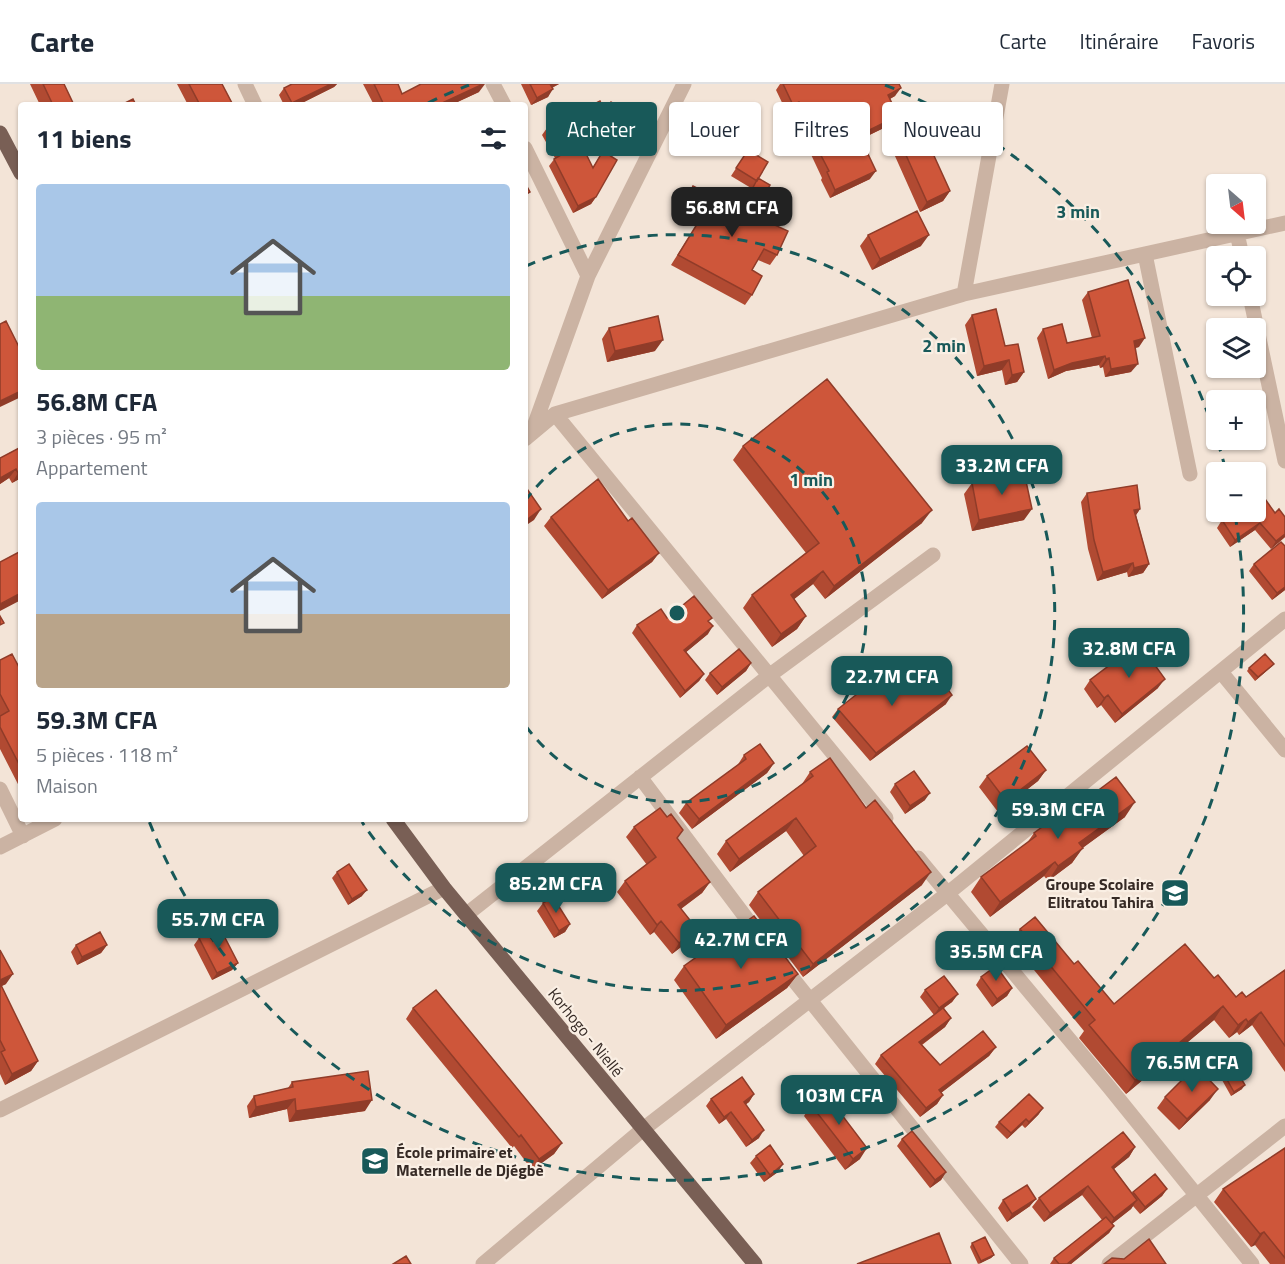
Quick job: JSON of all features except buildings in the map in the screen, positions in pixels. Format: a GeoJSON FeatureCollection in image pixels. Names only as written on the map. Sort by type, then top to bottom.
{"type":"FeatureCollection","features":[{"type":"Feature","properties":{"kind":"main road"},"geometry":{"type":"LineString","coordinates":[[0,134],[18,167]]}},
{"type":"Feature","properties":{"kind":"main road","name":"Korhogo - Niellé"},"geometry":{"type":"LineString","coordinates":[[395,822],[444,888],[755,1264]]}},
{"type":"Feature","properties":{"kind":"street"},"geometry":{"type":"LineString","coordinates":[[245,84],[254,102]]}},
{"type":"Feature","properties":{"kind":"street"},"geometry":{"type":"LineString","coordinates":[[493,84],[502,102]]}},
{"type":"Feature","properties":{"kind":"street"},"geometry":{"type":"LineString","coordinates":[[529,436],[588,276],[684,84]]}},
{"type":"Feature","properties":{"kind":"street"},"geometry":{"type":"LineString","coordinates":[[964,294],[1002,84]]}},
{"type":"Feature","properties":{"kind":"street"},"geometry":{"type":"LineString","coordinates":[[528,154],[588,276]]}},
{"type":"Feature","properties":{"kind":"street"},"geometry":{"type":"LineString","coordinates":[[1266,227],[1285,223]]}},
{"type":"Feature","properties":{"kind":"street"},"geometry":{"type":"LineString","coordinates":[[529,436],[555,414],[964,294],[1233,234]]}},
{"type":"Feature","properties":{"kind":"street"},"geometry":{"type":"LineString","coordinates":[[1145,254],[1190,474]]}},
{"type":"Feature","properties":{"kind":"street"},"geometry":{"type":"LineString","coordinates":[[1252,306],[1285,461]]}},
{"type":"Feature","properties":{"kind":"street"},"geometry":{"type":"LineString","coordinates":[[555,414],[896,830]]}},
{"type":"Feature","properties":{"kind":"street"},"geometry":{"type":"LineString","coordinates":[[467,914],[771,675],[933,555]]}},
{"type":"Feature","properties":{"kind":"street"},"geometry":{"type":"LineString","coordinates":[[483,1264],[642,1130],[947,894],[1285,620]]}},
{"type":"Feature","properties":{"kind":"street"},"geometry":{"type":"LineString","coordinates":[[1221,672],[1285,750]]}},
{"type":"Feature","properties":{"kind":"street"},"geometry":{"type":"LineString","coordinates":[[640,777],[809,1001],[1021,1264]]}},
{"type":"Feature","properties":{"kind":"street"},"geometry":{"type":"LineString","coordinates":[[0,789],[23,836]]}},
{"type":"Feature","properties":{"kind":"street"},"geometry":{"type":"LineString","coordinates":[[0,847],[49,822]]}},
{"type":"Feature","properties":{"kind":"street"},"geometry":{"type":"LineString","coordinates":[[910,848],[1109,1087],[1252,1264]]}},
{"type":"Feature","properties":{"kind":"street"},"geometry":{"type":"LineString","coordinates":[[0,1110],[444,888]]}},
{"type":"Feature","properties":{"kind":"street"},"geometry":{"type":"LineString","coordinates":[[1108,1264],[1285,1126]]}},
{"type":"Feature","properties":{"kind":"place","name":"Groupe Scolaire Elitratou Tahira"},"geometry":{"type":"Point","coordinates":[1175,893]}},
{"type":"Feature","properties":{"kind":"place","name":"École primaire et Maternelle de Djégbè"},"geometry":{"type":"Point","coordinates":[375,1161]}}]}
